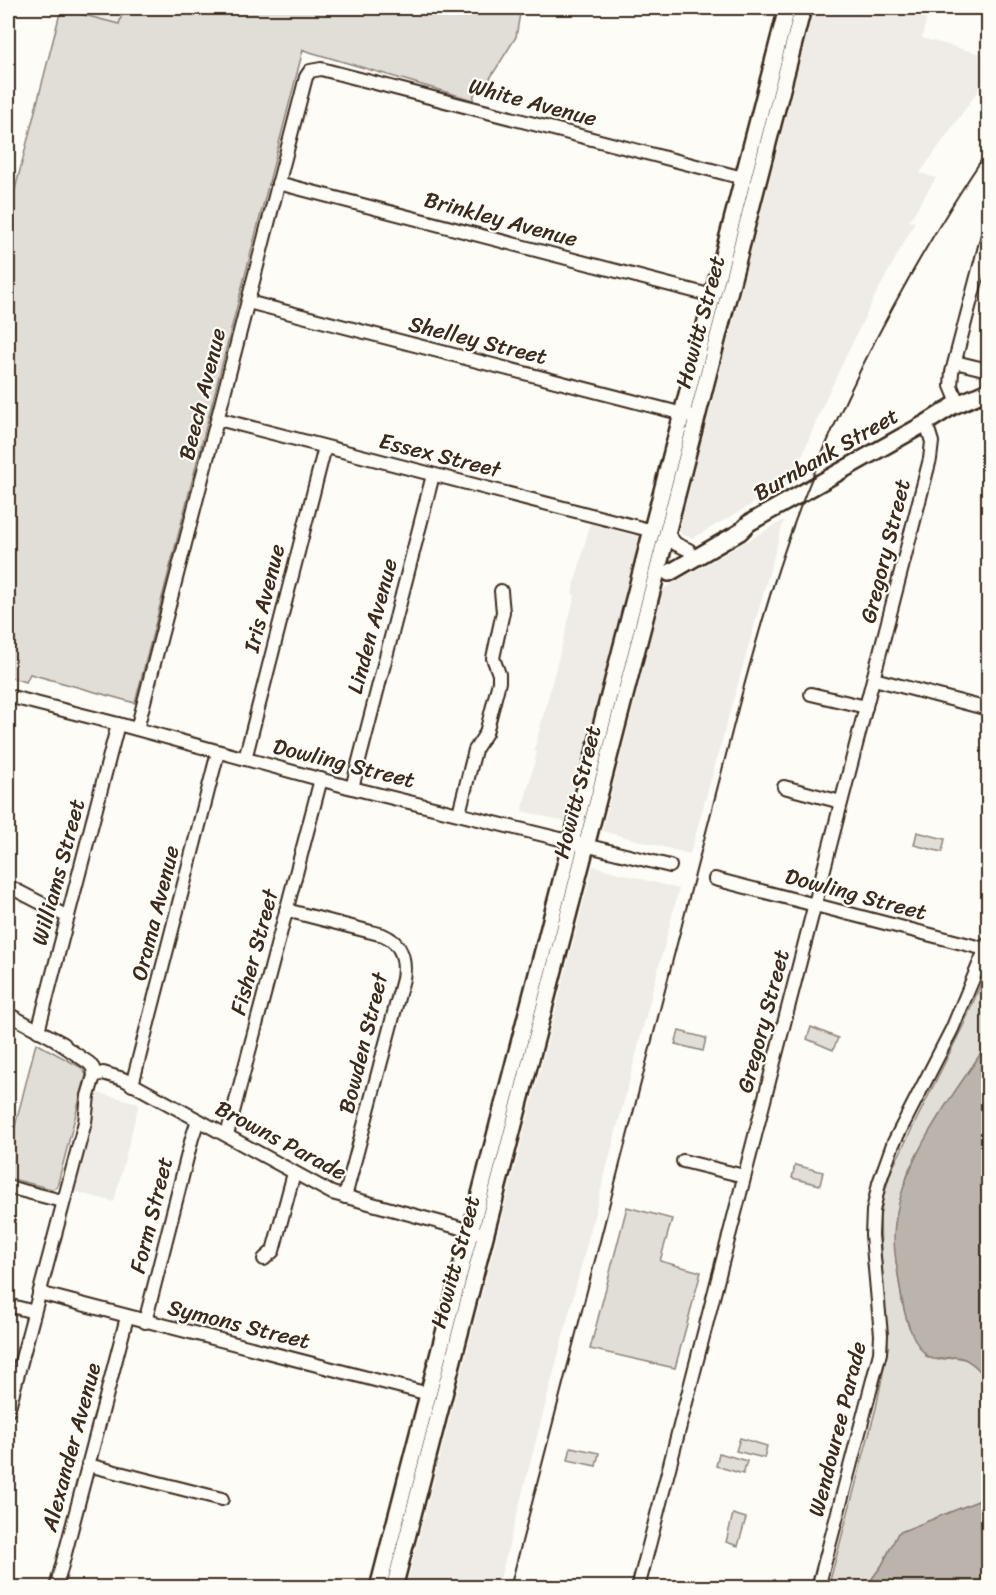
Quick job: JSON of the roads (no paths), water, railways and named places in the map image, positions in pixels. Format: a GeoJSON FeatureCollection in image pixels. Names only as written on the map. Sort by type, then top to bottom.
{"type":"FeatureCollection","features":[{"type":"Feature","properties":{"kind":"main road","name":"Howitt Street"},"geometry":{"type":"LineString","coordinates":[[690,416],[713,296],[788,8]]}},
{"type":"Feature","properties":{"kind":"main road","name":"Howitt Street"},"geometry":{"type":"LineString","coordinates":[[394,1587],[571,842],[657,573],[660,532],[803,8]]}},
{"type":"Feature","properties":{"kind":"main road","name":"Burnbank Street"},"geometry":{"type":"LineString","coordinates":[[657,573],[740,532],[749,524],[958,403],[988,391]]}},
{"type":"Feature","properties":{"kind":"main road","name":"Burnbank Street"},"geometry":{"type":"LineString","coordinates":[[921,425],[988,400]]}},
{"type":"Feature","properties":{"kind":"main road","name":"Burnbank Street"},"geometry":{"type":"LineString","coordinates":[[657,573],[689,550],[733,525],[749,524]]}},
{"type":"Feature","properties":{"kind":"main road","name":"Howitt Street"},"geometry":{"type":"LineString","coordinates":[[378,1587],[429,1394],[479,1233],[587,846],[624,671]]}},
{"type":"Feature","properties":{"kind":"street","name":"White Avenue"},"geometry":{"type":"LineString","coordinates":[[312,70],[332,72],[743,178]]}},
{"type":"Feature","properties":{"kind":"street","name":"Beech Avenue"},"geometry":{"type":"LineString","coordinates":[[137,729],[306,77],[312,70]]}},
{"type":"Feature","properties":{"kind":"street","name":"Brinkley Avenue"},"geometry":{"type":"LineString","coordinates":[[278,183],[713,296]]}},
{"type":"Feature","properties":{"kind":"street"},"geometry":{"type":"LineString","coordinates":[[958,403],[951,386],[955,362],[988,235]]}},
{"type":"Feature","properties":{"kind":"street","name":"Shelley Street"},"geometry":{"type":"LineString","coordinates":[[248,302],[690,416]]}},
{"type":"Feature","properties":{"kind":"street"},"geometry":{"type":"LineString","coordinates":[[955,362],[988,370]]}},
{"type":"Feature","properties":{"kind":"street","name":"Essex Street"},"geometry":{"type":"LineString","coordinates":[[218,419],[660,532]]}},
{"type":"Feature","properties":{"kind":"street","name":"Gregory Street"},"geometry":{"type":"LineString","coordinates":[[638,1587],[928,466],[932,442],[921,425]]}},
{"type":"Feature","properties":{"kind":"street","name":"Iris Avenue"},"geometry":{"type":"LineString","coordinates":[[245,759],[325,447]]}},
{"type":"Feature","properties":{"kind":"street","name":"Linden Avenue"},"geometry":{"type":"LineString","coordinates":[[352,788],[433,475]]}},
{"type":"Feature","properties":{"kind":"street"},"geometry":{"type":"LineString","coordinates":[[660,532],[689,550]]}},
{"type":"Feature","properties":{"kind":"street"},"geometry":{"type":"LineString","coordinates":[[459,813],[475,750],[486,733],[499,682],[499,674],[493,658],[503,612],[501,591]]}},
{"type":"Feature","properties":{"kind":"street"},"geometry":{"type":"LineString","coordinates":[[874,679],[988,709]]}},
{"type":"Feature","properties":{"kind":"street"},"geometry":{"type":"LineString","coordinates":[[811,694],[866,707]]}},
{"type":"Feature","properties":{"kind":"street","name":"Dowling Street"},"geometry":{"type":"LineString","coordinates":[[8,696],[352,788],[670,866]]}},
{"type":"Feature","properties":{"kind":"street","name":"Williams Street"},"geometry":{"type":"LineString","coordinates":[[38,1031],[118,724]]}},
{"type":"Feature","properties":{"kind":"street","name":"Orama Avenue"},"geometry":{"type":"LineString","coordinates":[[132,1085],[218,752]]}},
{"type":"Feature","properties":{"kind":"street","name":"Fisher Street"},"geometry":{"type":"LineString","coordinates":[[227,1135],[321,779]]}},
{"type":"Feature","properties":{"kind":"street"},"geometry":{"type":"LineString","coordinates":[[784,787],[841,802]]}},
{"type":"Feature","properties":{"kind":"street","name":"Dowling Street"},"geometry":{"type":"LineString","coordinates":[[715,879],[987,946]]}},
{"type":"Feature","properties":{"kind":"street"},"geometry":{"type":"LineString","coordinates":[[8,886],[68,917]]}},
{"type":"Feature","properties":{"kind":"street","name":"Bowden Street"},"geometry":{"type":"LineString","coordinates":[[286,910],[383,935],[394,942],[404,960],[403,979],[345,1197]]}},
{"type":"Feature","properties":{"kind":"street","name":"Wendouree Parade"},"geometry":{"type":"LineString","coordinates":[[819,1587],[880,1353],[881,1335],[872,1229],[879,1183],[890,1151],[952,1029],[987,946]]}},
{"type":"Feature","properties":{"kind":"street"},"geometry":{"type":"LineString","coordinates":[[8,1014],[58,1042],[95,1059],[100,1065],[99,1076],[88,1096],[85,1122],[69,1186],[62,1201],[8,1411]]}},
{"type":"Feature","properties":{"kind":"street","name":"Browns Parade"},"geometry":{"type":"LineString","coordinates":[[99,1076],[121,1085],[132,1085],[328,1191],[479,1233]]}},
{"type":"Feature","properties":{"kind":"street","name":"Form Street"},"geometry":{"type":"LineString","coordinates":[[145,1322],[198,1120]]}},
{"type":"Feature","properties":{"kind":"street"},"geometry":{"type":"LineString","coordinates":[[683,1161],[744,1176]]}},
{"type":"Feature","properties":{"kind":"street"},"geometry":{"type":"LineString","coordinates":[[264,1259],[273,1251],[294,1173]]}},
{"type":"Feature","properties":{"kind":"street"},"geometry":{"type":"LineString","coordinates":[[8,1187],[62,1201]]}},
{"type":"Feature","properties":{"kind":"street","name":"Symons Street"},"geometry":{"type":"LineString","coordinates":[[39,1293],[429,1394]]}},
{"type":"Feature","properties":{"kind":"street"},"geometry":{"type":"LineString","coordinates":[[8,1305],[34,1312]]}},
{"type":"Feature","properties":{"kind":"street","name":"Alexander Avenue"},"geometry":{"type":"LineString","coordinates":[[56,1587],[127,1317]]}},
{"type":"Feature","properties":{"kind":"street"},"geometry":{"type":"LineString","coordinates":[[88,1465],[222,1499]]}},
{"type":"Feature","properties":{"kind":"railway"},"geometry":{"type":"LineString","coordinates":[[510,1588],[741,697],[779,566],[826,445],[866,358],[936,231],[988,150]]}}]}
